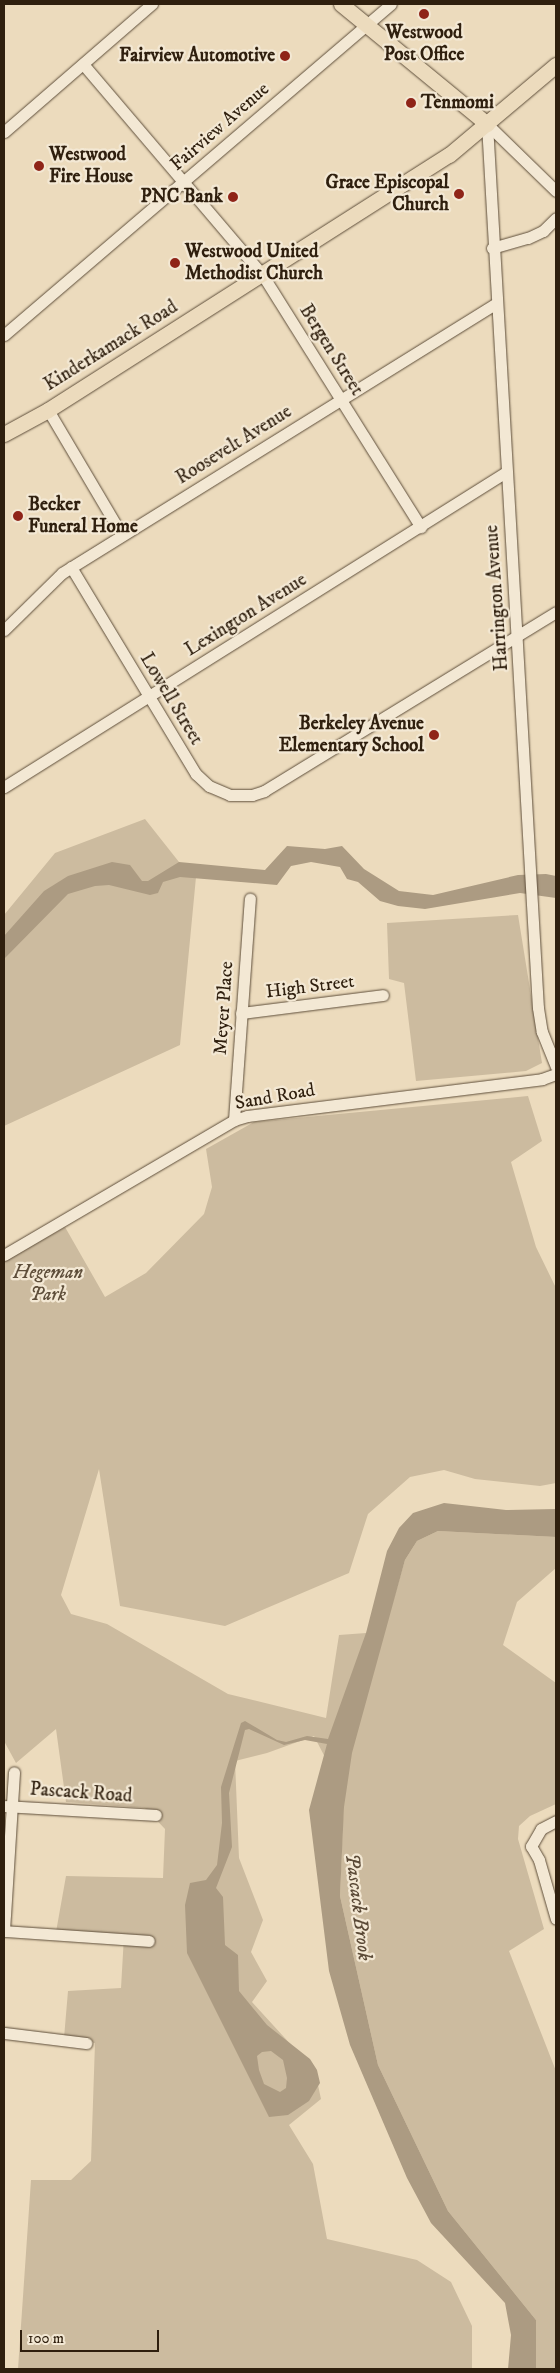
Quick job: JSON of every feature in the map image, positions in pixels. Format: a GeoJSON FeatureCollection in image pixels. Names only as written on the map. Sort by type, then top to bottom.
{"type":"FeatureCollection","features":[{"type":"Feature","properties":{"kind":"main road"},"geometry":{"type":"LineString","coordinates":[[341,4],[487,124]]}},
{"type":"Feature","properties":{"kind":"main road","name":"Kinderkamack Road"},"geometry":{"type":"LineString","coordinates":[[4,434],[48,410],[449,155],[556,65]]}},
{"type":"Feature","properties":{"kind":"street"},"geometry":{"type":"LineString","coordinates":[[4,132],[152,4]]}},
{"type":"Feature","properties":{"kind":"street","name":"Fairview Avenue"},"geometry":{"type":"LineString","coordinates":[[4,335],[391,4]]}},
{"type":"Feature","properties":{"kind":"street","name":"Bergen Street"},"geometry":{"type":"LineString","coordinates":[[83,64],[262,274],[421,527]]}},
{"type":"Feature","properties":{"kind":"street"},"geometry":{"type":"LineString","coordinates":[[487,124],[556,191]]}},
{"type":"Feature","properties":{"kind":"street","name":"Harrington Avenue"},"geometry":{"type":"LineString","coordinates":[[487,124],[495,304],[518,634],[539,1014],[542,1032],[556,1066]]}},
{"type":"Feature","properties":{"kind":"street"},"geometry":{"type":"LineString","coordinates":[[492,248],[528,238],[556,218]]}},
{"type":"Feature","properties":{"kind":"street","name":"Roosevelt Avenue"},"geometry":{"type":"LineString","coordinates":[[4,630],[71,567],[495,304]]}},
{"type":"Feature","properties":{"kind":"street"},"geometry":{"type":"LineString","coordinates":[[48,410],[122,535]]}},
{"type":"Feature","properties":{"kind":"street","name":"Lexington Avenue"},"geometry":{"type":"LineString","coordinates":[[5,784],[421,527],[506,472]]}},
{"type":"Feature","properties":{"kind":"street","name":"Lowell Street"},"geometry":{"type":"LineString","coordinates":[[71,567],[196,774],[209,786],[241,796],[252,795],[274,785],[556,612]]}},
{"type":"Feature","properties":{"kind":"street","name":"Meyer Place"},"geometry":{"type":"LineString","coordinates":[[234,1120],[250,898]]}},
{"type":"Feature","properties":{"kind":"street","name":"High Street"},"geometry":{"type":"LineString","coordinates":[[241,1013],[383,995]]}},
{"type":"Feature","properties":{"kind":"street","name":"Sand Road"},"geometry":{"type":"LineString","coordinates":[[4,1255],[234,1120],[247,1116],[542,1079],[556,1074]]}},
{"type":"Feature","properties":{"kind":"street"},"geometry":{"type":"LineString","coordinates":[[14,1772],[8,1806],[4,1931],[149,1941]]}},
{"type":"Feature","properties":{"kind":"street","name":"Pascack Road"},"geometry":{"type":"LineString","coordinates":[[8,1806],[156,1815]]}},
{"type":"Feature","properties":{"kind":"street"},"geometry":{"type":"LineString","coordinates":[[556,1821],[542,1829],[531,1846],[556,1919]]}},
{"type":"Feature","properties":{"kind":"street"},"geometry":{"type":"LineString","coordinates":[[4,2033],[86,2043]]}},
{"type":"Feature","properties":{"kind":"green space"},"geometry":{"type":"Polygon","coordinates":[[[145,819],[179,862],[196,877],[180,1045],[4,1126],[4,915],[55,853],[145,819]]]}},
{"type":"Feature","properties":{"kind":"green space"},"geometry":{"type":"Polygon","coordinates":[[[518,915],[542,1063],[526,1071],[416,1081],[404,983],[389,979],[387,923],[518,915]]]}},
{"type":"Feature","properties":{"kind":"green space","name":"Hegeman Park"},"geometry":{"type":"Polygon","coordinates":[[[528,1096],[542,1141],[511,1162],[536,1247],[556,1288],[556,1483],[540,1486],[475,1479],[444,1470],[410,1477],[368,1514],[349,1573],[225,1626],[120,1606],[99,1469],[61,1595],[71,1614],[107,1624],[228,1694],[326,1718],[339,1635],[366,1633],[387,1622],[405,1560],[417,1541],[438,1531],[556,1537],[556,1568],[517,1602],[503,1645],[556,1683],[556,1804],[530,1816],[519,1826],[518,1839],[544,1929],[509,1951],[556,2071],[556,2369],[536,2369],[536,2320],[448,2211],[378,2065],[340,1896],[344,1794],[314,1736],[267,1753],[235,1761],[239,1858],[263,1920],[251,1952],[267,1981],[252,2002],[315,2071],[321,2099],[289,2125],[313,2164],[327,2239],[417,2260],[451,2282],[472,2326],[472,2369],[18,2369],[31,2180],[71,2180],[91,2161],[95,2043],[64,2038],[68,1991],[121,1988],[124,1936],[56,1932],[66,1876],[163,1878],[165,1829],[145,1808],[66,1802],[56,1729],[16,1763],[4,1741],[4,1262],[65,1227],[105,1297],[146,1273],[204,1214],[212,1187],[206,1149],[254,1122],[528,1096]]]}},
{"type":"Feature","properties":{"kind":"shaded area"},"geometry":{"type":"Polygon","coordinates":[[[287,846],[325,849],[342,846],[364,869],[399,891],[433,895],[518,875],[546,874],[556,876],[556,898],[520,893],[425,909],[398,906],[380,901],[358,882],[347,879],[340,867],[311,862],[291,866],[277,885],[180,877],[163,882],[158,893],[150,895],[109,885],[95,886],[68,894],[4,959],[4,936],[44,891],[68,876],[112,862],[130,865],[142,881],[148,881],[179,862],[265,870],[287,846]]]}},
{"type":"Feature","properties":{"kind":"shaded area"},"geometry":{"type":"Polygon","coordinates":[[[444,1503],[506,1510],[556,1509],[556,1537],[438,1531],[417,1541],[405,1560],[352,1753],[344,1807],[340,1896],[378,2065],[448,2211],[536,2320],[536,2369],[508,2369],[511,2335],[505,2303],[431,2223],[407,2178],[350,2045],[329,1971],[309,1810],[327,1744],[305,1740],[284,1745],[249,1729],[245,1730],[229,1793],[232,1847],[216,1888],[223,1897],[225,1945],[238,1955],[239,1991],[267,2025],[310,2059],[317,2070],[320,2083],[309,2101],[288,2115],[269,2117],[187,1953],[185,1905],[190,1883],[206,1880],[217,1865],[222,1823],[221,1787],[241,1723],[245,1721],[277,1740],[286,1742],[307,1736],[328,1739],[366,1633],[387,1551],[399,1528],[413,1513],[444,1503]],[[271,2051],[262,2052],[257,2056],[264,2084],[280,2092],[286,2088],[287,2078],[283,2060],[271,2051]]]}},
{"type":"Feature","properties":{"kind":"place","name":"Westwood Post Office"},"geometry":{"type":"Point","coordinates":[424,14]}},
{"type":"Feature","properties":{"kind":"place","name":"Fairview Automotive"},"geometry":{"type":"Point","coordinates":[285,56]}},
{"type":"Feature","properties":{"kind":"place","name":"Tenmomi"},"geometry":{"type":"Point","coordinates":[411,103]}},
{"type":"Feature","properties":{"kind":"place","name":"Westwood Fire House"},"geometry":{"type":"Point","coordinates":[39,166]}},
{"type":"Feature","properties":{"kind":"place","name":"Grace Episcopal Church"},"geometry":{"type":"Point","coordinates":[459,194]}},
{"type":"Feature","properties":{"kind":"place","name":"PNC Bank"},"geometry":{"type":"Point","coordinates":[233,197]}},
{"type":"Feature","properties":{"kind":"place","name":"Westwood United Methodist Church"},"geometry":{"type":"Point","coordinates":[175,263]}},
{"type":"Feature","properties":{"kind":"place","name":"Becker Funeral Home"},"geometry":{"type":"Point","coordinates":[18,516]}},
{"type":"Feature","properties":{"kind":"place","name":"Berkeley Avenue Elementary School"},"geometry":{"type":"Point","coordinates":[434,735]}},
{"type":"Feature","properties":{"kind":"water label","name":"Pascack Brook"},"geometry":{"type":"Point","coordinates":[358,1907]}}]}
